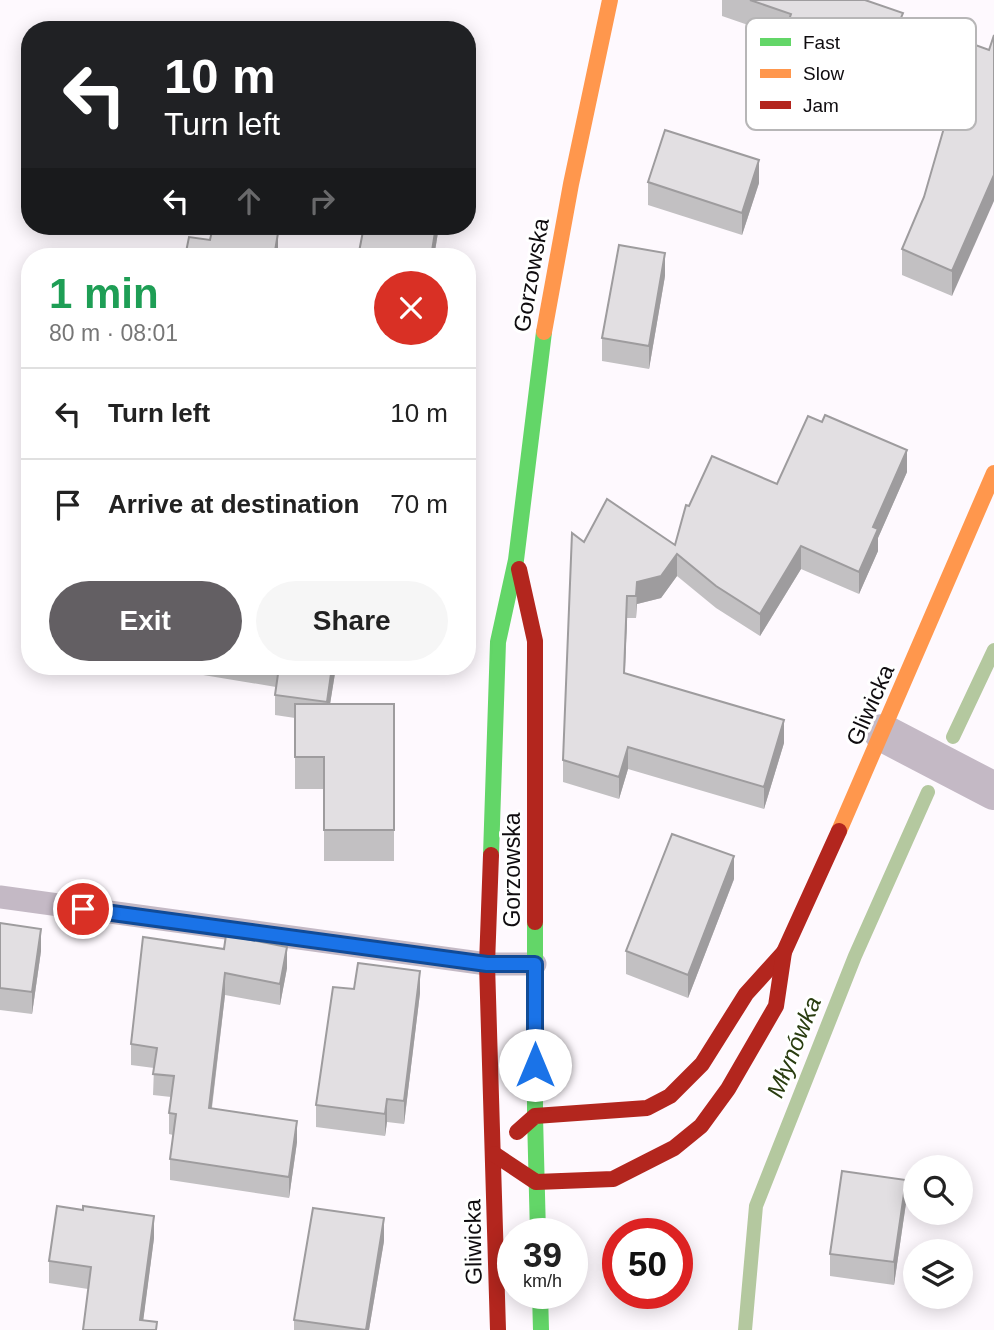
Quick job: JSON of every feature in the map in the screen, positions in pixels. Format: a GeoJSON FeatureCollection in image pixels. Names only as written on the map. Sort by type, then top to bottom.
{"type":"FeatureCollection","features":[{"type":"Feature","properties":{"kind":"main road","name":"Gorzowska"},"geometry":{"type":"LineString","coordinates":[[494,1154],[487,964],[498,642],[516,560],[542,345],[570,184],[610,0]]}},
{"type":"Feature","properties":{"kind":"main road","name":"Gliwicka"},"geometry":{"type":"LineString","coordinates":[[536,1182],[613,1179],[674,1148],[701,1126],[728,1089],[776,1006],[784,952],[883,733],[994,473]]}},
{"type":"Feature","properties":{"kind":"main road","name":"Gorzowska"},"geometry":{"type":"LineString","coordinates":[[516,560],[536,641],[536,1182]]}},
{"type":"Feature","properties":{"kind":"main road","name":"Gliwicka"},"geometry":{"type":"LineString","coordinates":[[535,1115],[647,1108],[670,1096],[702,1065],[746,994],[784,952]]}},
{"type":"Feature","properties":{"kind":"main road"},"geometry":{"type":"LineString","coordinates":[[535,1115],[494,1154],[536,1182],[537,1218]]}},
{"type":"Feature","properties":{"kind":"main road","name":"Gliwicka"},"geometry":{"type":"LineString","coordinates":[[494,1154],[498,1330]]}},
{"type":"Feature","properties":{"kind":"main road"},"geometry":{"type":"LineString","coordinates":[[540,1309],[541,1330]]}},
{"type":"Feature","properties":{"kind":"street"},"geometry":{"type":"LineString","coordinates":[[883,733],[994,791]]}},
{"type":"Feature","properties":{"kind":"lane"},"geometry":{"type":"LineString","coordinates":[[0,897],[487,964],[535,964]]}},
{"type":"Feature","properties":{"kind":"building"},"geometry":{"type":"Polygon","coordinates":[[[750,0],[865,0],[903,13],[901,18],[790,18],[791,14],[750,0]]]}},
{"type":"Feature","properties":{"kind":"building"},"geometry":{"type":"Polygon","coordinates":[[[994,35],[994,175],[952,271],[902,249],[924,197],[943,130],[976,130],[976,45],[989,50],[994,35]]]}},
{"type":"Feature","properties":{"kind":"building"},"geometry":{"type":"Polygon","coordinates":[[[665,130],[759,160],[742,213],[648,182],[665,130]]]}},
{"type":"Feature","properties":{"kind":"building"},"geometry":{"type":"Polygon","coordinates":[[[211,235],[278,235],[276,248],[187,248],[189,237],[210,240],[211,235]]]}},
{"type":"Feature","properties":{"kind":"building"},"geometry":{"type":"Polygon","coordinates":[[[362,235],[435,235],[432,248],[360,248],[362,235]]]}},
{"type":"Feature","properties":{"kind":"building"},"geometry":{"type":"Polygon","coordinates":[[[619,245],[665,253],[649,346],[602,338],[619,245]]]}},
{"type":"Feature","properties":{"kind":"building"},"geometry":{"type":"Polygon","coordinates":[[[825,415],[907,450],[873,527],[878,529],[859,572],[801,546],[760,614],[716,586],[677,554],[661,576],[637,582],[636,596],[627,596],[624,673],[784,720],[764,787],[628,747],[619,777],[563,760],[572,533],[584,542],[607,499],[675,545],[686,505],[689,506],[712,456],[777,484],[808,416],[822,422],[825,415]]]}},
{"type":"Feature","properties":{"kind":"building"},"geometry":{"type":"Polygon","coordinates":[[[278,675],[331,675],[327,702],[275,695],[278,675]]]}},
{"type":"Feature","properties":{"kind":"building"},"geometry":{"type":"Polygon","coordinates":[[[295,704],[394,704],[394,830],[324,830],[324,757],[295,757],[295,704]]]}},
{"type":"Feature","properties":{"kind":"building"},"geometry":{"type":"Polygon","coordinates":[[[672,834],[734,856],[688,975],[626,951],[672,834]]]}},
{"type":"Feature","properties":{"kind":"building"},"geometry":{"type":"Polygon","coordinates":[[[0,923],[41,929],[32,992],[0,988],[0,923]]]}},
{"type":"Feature","properties":{"kind":"building"},"geometry":{"type":"Polygon","coordinates":[[[226,935],[287,947],[280,984],[225,973],[209,1108],[297,1121],[289,1177],[170,1159],[176,1114],[169,1113],[174,1076],[153,1074],[157,1048],[131,1044],[143,937],[224,949],[226,935]]]}},
{"type":"Feature","properties":{"kind":"building"},"geometry":{"type":"Polygon","coordinates":[[[358,963],[420,971],[404,1101],[387,1099],[385,1114],[316,1105],[333,987],[354,989],[358,963]]]}},
{"type":"Feature","properties":{"kind":"building"},"geometry":{"type":"Polygon","coordinates":[[[842,1171],[903,1180],[903,1200],[894,1262],[830,1254],[842,1171]]]}},
{"type":"Feature","properties":{"kind":"building"},"geometry":{"type":"Polygon","coordinates":[[[57,1206],[83,1210],[83,1206],[154,1216],[140,1320],[157,1322],[156,1330],[83,1330],[91,1267],[49,1261],[57,1206]]]}},
{"type":"Feature","properties":{"kind":"building"},"geometry":{"type":"Polygon","coordinates":[[[313,1208],[384,1218],[366,1330],[294,1320],[313,1208]]]}},
{"type":"Feature","properties":{"kind":"waterway","name":"Młynówka"},"geometry":{"type":"LineString","coordinates":[[953,737],[994,650]]}},
{"type":"Feature","properties":{"kind":"waterway","name":"Młynówka"},"geometry":{"type":"LineString","coordinates":[[745,1330],[756,1206],[855,956],[928,792]]}},
{"type":"Feature","properties":{"kind":"traffic: fast"},"geometry":{"type":"LineString","coordinates":[[491,855],[498,642],[516,560],[544,332]]}},
{"type":"Feature","properties":{"kind":"traffic: fast"},"geometry":{"type":"LineString","coordinates":[[535,922],[538,1218]]}},
{"type":"Feature","properties":{"kind":"traffic: fast"},"geometry":{"type":"LineString","coordinates":[[540,1309],[541,1330]]}},
{"type":"Feature","properties":{"kind":"traffic: slow"},"geometry":{"type":"LineString","coordinates":[[544,332],[571,184],[610,0]]}},
{"type":"Feature","properties":{"kind":"traffic: slow"},"geometry":{"type":"LineString","coordinates":[[839,831],[994,473]]}},
{"type":"Feature","properties":{"kind":"traffic: jam"},"geometry":{"type":"LineString","coordinates":[[519,569],[535,641],[535,922]]}},
{"type":"Feature","properties":{"kind":"traffic: jam"},"geometry":{"type":"LineString","coordinates":[[494,1154],[536,1182],[613,1179],[674,1148],[701,1126],[728,1089],[776,1006],[784,952],[839,831]]}},
{"type":"Feature","properties":{"kind":"traffic: jam"},"geometry":{"type":"LineString","coordinates":[[491,855],[487,964],[498,1330]]}},
{"type":"Feature","properties":{"kind":"traffic: jam"},"geometry":{"type":"LineString","coordinates":[[517,1132],[535,1116],[647,1108],[670,1096],[702,1064],[746,994],[784,952]]}},
{"type":"Feature","properties":{"kind":"route"},"geometry":{"type":"LineString","coordinates":[[83,909],[487,964],[535,964],[535,1065]]}}]}
